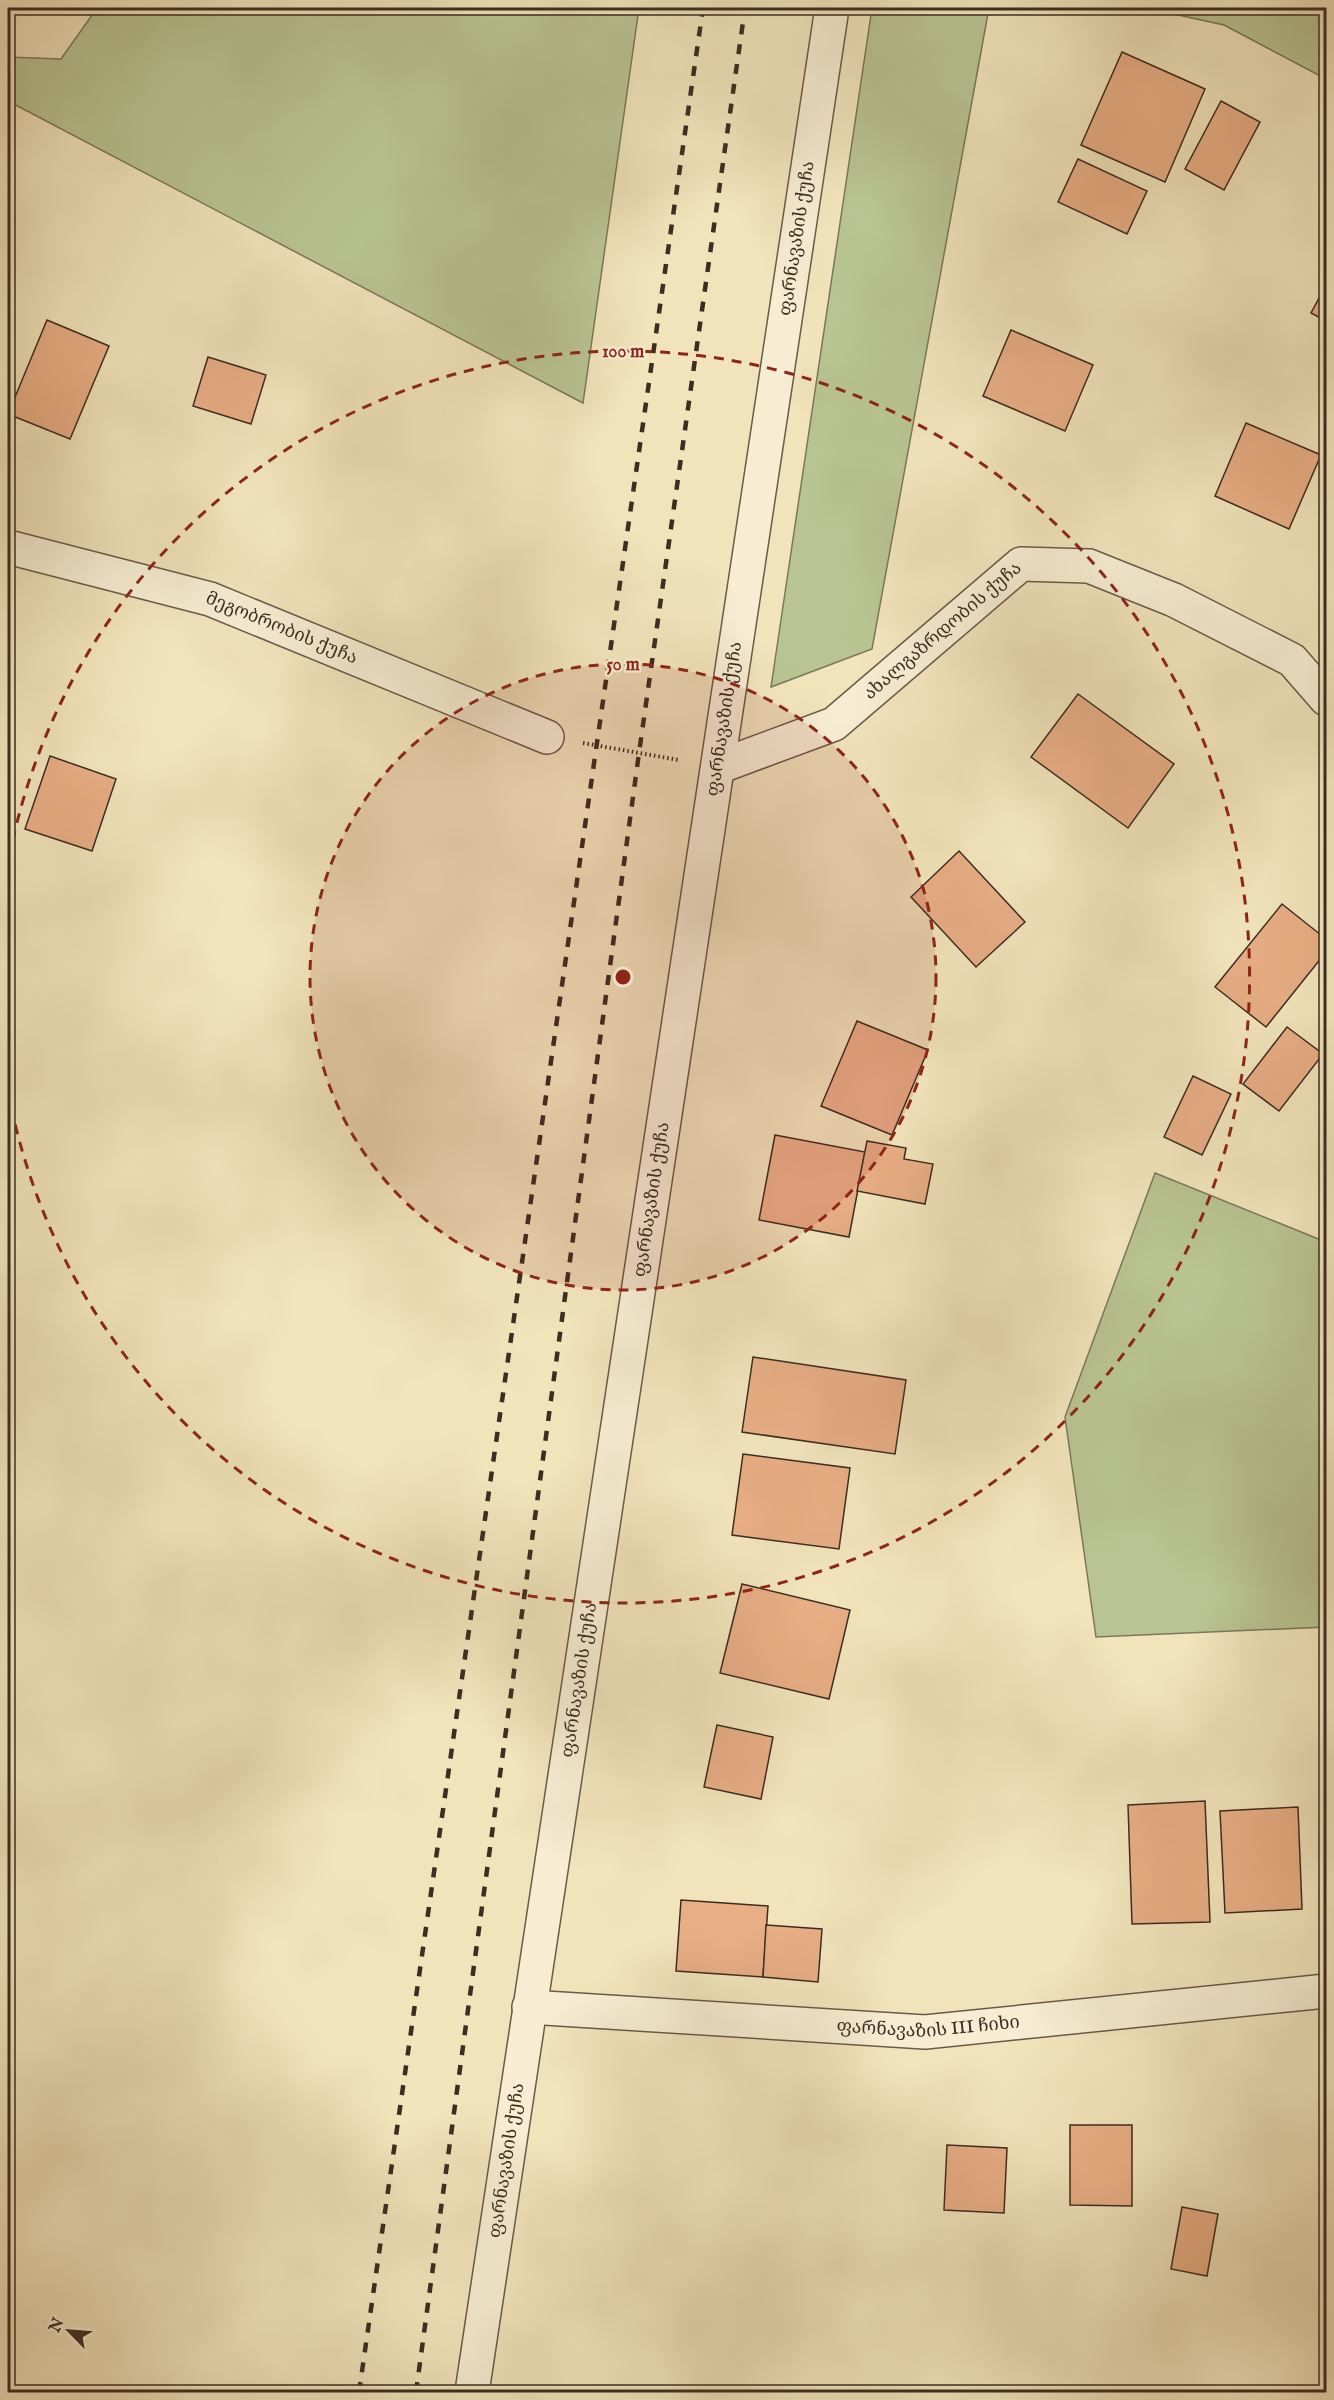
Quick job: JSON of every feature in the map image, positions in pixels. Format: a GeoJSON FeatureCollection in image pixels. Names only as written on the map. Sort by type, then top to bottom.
{"type":"FeatureCollection","features":[{"type":"Feature","properties":{"kind":"street","name":"ფარნავაზის ქუჩა"},"geometry":{"type":"LineString","coordinates":[[472,2392],[832,8]]}},
{"type":"Feature","properties":{"kind":"street","name":"მეგობრობის ქუჩა"},"geometry":{"type":"LineString","coordinates":[[8,547],[210,599],[547,737]]}},
{"type":"Feature","properties":{"kind":"street","name":"ახალგაზრდობის ქუჩა"},"geometry":{"type":"LineString","coordinates":[[718,767],[834,724],[1021,564],[1089,566],[1174,600],[1292,660],[1323,687]]}},
{"type":"Feature","properties":{"kind":"street","name":"ფარნავაზის III ჩიხი"},"geometry":{"type":"LineString","coordinates":[[529,2007],[925,2032],[1326,1991]]}},
{"type":"Feature","properties":{"kind":"path"},"geometry":{"type":"LineString","coordinates":[[547,737],[718,767]]}},
{"type":"Feature","properties":{"kind":"green space"},"geometry":{"type":"Polygon","coordinates":[[[97,8],[639,8],[583,403],[8,101],[8,57],[61,59],[97,8]]]}},
{"type":"Feature","properties":{"kind":"green space"},"geometry":{"type":"Polygon","coordinates":[[[872,8],[989,8],[872,649],[771,687],[872,8]]]}},
{"type":"Feature","properties":{"kind":"green space"},"geometry":{"type":"Polygon","coordinates":[[[1146,8],[1326,8],[1326,79],[1224,25],[1146,8]]]}},
{"type":"Feature","properties":{"kind":"green space"},"geometry":{"type":"Polygon","coordinates":[[[1155,1173],[1326,1242],[1326,1627],[1096,1637],[1065,1417],[1155,1173]]]}},
{"type":"Feature","properties":{"kind":"building"},"geometry":{"type":"Polygon","coordinates":[[[1122,52],[1205,89],[1165,182],[1081,145],[1122,52]]]}},
{"type":"Feature","properties":{"kind":"building"},"geometry":{"type":"Polygon","coordinates":[[[1221,101],[1260,122],[1224,190],[1185,169],[1221,101]]]}},
{"type":"Feature","properties":{"kind":"building"},"geometry":{"type":"Polygon","coordinates":[[[1078,159],[1147,191],[1127,234],[1058,202],[1078,159]]]}},
{"type":"Feature","properties":{"kind":"building"},"geometry":{"type":"Polygon","coordinates":[[[1326,285],[1326,321],[1311,313],[1326,285]]]}},
{"type":"Feature","properties":{"kind":"building"},"geometry":{"type":"Polygon","coordinates":[[[47,320],[109,346],[70,439],[8,414],[47,320]]]}},
{"type":"Feature","properties":{"kind":"building"},"geometry":{"type":"Polygon","coordinates":[[[1011,330],[1093,365],[1065,431],[983,396],[1011,330]]]}},
{"type":"Feature","properties":{"kind":"building"},"geometry":{"type":"Polygon","coordinates":[[[208,357],[266,375],[251,424],[193,406],[208,357]]]}},
{"type":"Feature","properties":{"kind":"building"},"geometry":{"type":"Polygon","coordinates":[[[1246,423],[1321,455],[1289,529],[1215,496],[1246,423]]]}},
{"type":"Feature","properties":{"kind":"building"},"geometry":{"type":"Polygon","coordinates":[[[1078,694],[1174,764],[1128,828],[1031,757],[1078,694]]]}},
{"type":"Feature","properties":{"kind":"building"},"geometry":{"type":"Polygon","coordinates":[[[50,756],[116,779],[92,851],[25,829],[50,756]]]}},
{"type":"Feature","properties":{"kind":"building"},"geometry":{"type":"Polygon","coordinates":[[[959,851],[1025,922],[976,967],[911,897],[959,851]]]}},
{"type":"Feature","properties":{"kind":"building"},"geometry":{"type":"Polygon","coordinates":[[[1282,904],[1326,939],[1326,952],[1266,1027],[1215,987],[1282,904]]]}},
{"type":"Feature","properties":{"kind":"building"},"geometry":{"type":"Polygon","coordinates":[[[857,1021],[928,1050],[892,1135],[821,1106],[857,1021]]]}},
{"type":"Feature","properties":{"kind":"building"},"geometry":{"type":"Polygon","coordinates":[[[1287,1027],[1323,1054],[1279,1111],[1243,1084],[1287,1027]]]}},
{"type":"Feature","properties":{"kind":"building"},"geometry":{"type":"Polygon","coordinates":[[[1193,1076],[1231,1094],[1202,1155],[1164,1137],[1193,1076]]]}},
{"type":"Feature","properties":{"kind":"building"},"geometry":{"type":"Polygon","coordinates":[[[775,1135],[865,1152],[849,1237],[759,1220],[775,1135]]]}},
{"type":"Feature","properties":{"kind":"building"},"geometry":{"type":"Polygon","coordinates":[[[867,1141],[906,1148],[904,1159],[933,1164],[925,1204],[857,1191],[867,1141]]]}},
{"type":"Feature","properties":{"kind":"building"},"geometry":{"type":"Polygon","coordinates":[[[753,1357],[906,1380],[895,1454],[742,1432],[753,1357]]]}},
{"type":"Feature","properties":{"kind":"building"},"geometry":{"type":"Polygon","coordinates":[[[743,1454],[850,1468],[839,1549],[732,1535],[743,1454]]]}},
{"type":"Feature","properties":{"kind":"building"},"geometry":{"type":"Polygon","coordinates":[[[742,1584],[850,1610],[829,1699],[720,1673],[742,1584]]]}},
{"type":"Feature","properties":{"kind":"building"},"geometry":{"type":"Polygon","coordinates":[[[717,1725],[773,1737],[761,1799],[704,1787],[717,1725]]]}},
{"type":"Feature","properties":{"kind":"building"},"geometry":{"type":"Polygon","coordinates":[[[1205,1801],[1210,1922],[1132,1924],[1128,1805],[1205,1801]]]}},
{"type":"Feature","properties":{"kind":"building"},"geometry":{"type":"Polygon","coordinates":[[[1298,1807],[1302,1909],[1225,1913],[1220,1811],[1298,1807]]]}},
{"type":"Feature","properties":{"kind":"building"},"geometry":{"type":"Polygon","coordinates":[[[1323,1824],[1326,1824],[1326,1893],[1325,1893],[1323,1824]]]}},
{"type":"Feature","properties":{"kind":"building"},"geometry":{"type":"Polygon","coordinates":[[[681,1900],[768,1906],[763,1977],[676,1971],[681,1900]]]}},
{"type":"Feature","properties":{"kind":"building"},"geometry":{"type":"Polygon","coordinates":[[[766,1925],[822,1929],[818,1982],[763,1977],[766,1925]]]}},
{"type":"Feature","properties":{"kind":"building"},"geometry":{"type":"Polygon","coordinates":[[[1070,2125],[1132,2125],[1132,2206],[1070,2205],[1070,2125]]]}},
{"type":"Feature","properties":{"kind":"building"},"geometry":{"type":"Polygon","coordinates":[[[947,2145],[1007,2148],[1004,2213],[944,2210],[947,2145]]]}},
{"type":"Feature","properties":{"kind":"building"},"geometry":{"type":"Polygon","coordinates":[[[1182,2207],[1218,2214],[1207,2276],[1171,2269],[1182,2207]]]}},
{"type":"Feature","properties":{"kind":"railway"},"geometry":{"type":"LineString","coordinates":[[359,2392],[703,8]]}},
{"type":"Feature","properties":{"kind":"railway"},"geometry":{"type":"LineString","coordinates":[[416,2392],[639,753],[745,8]]}}]}
